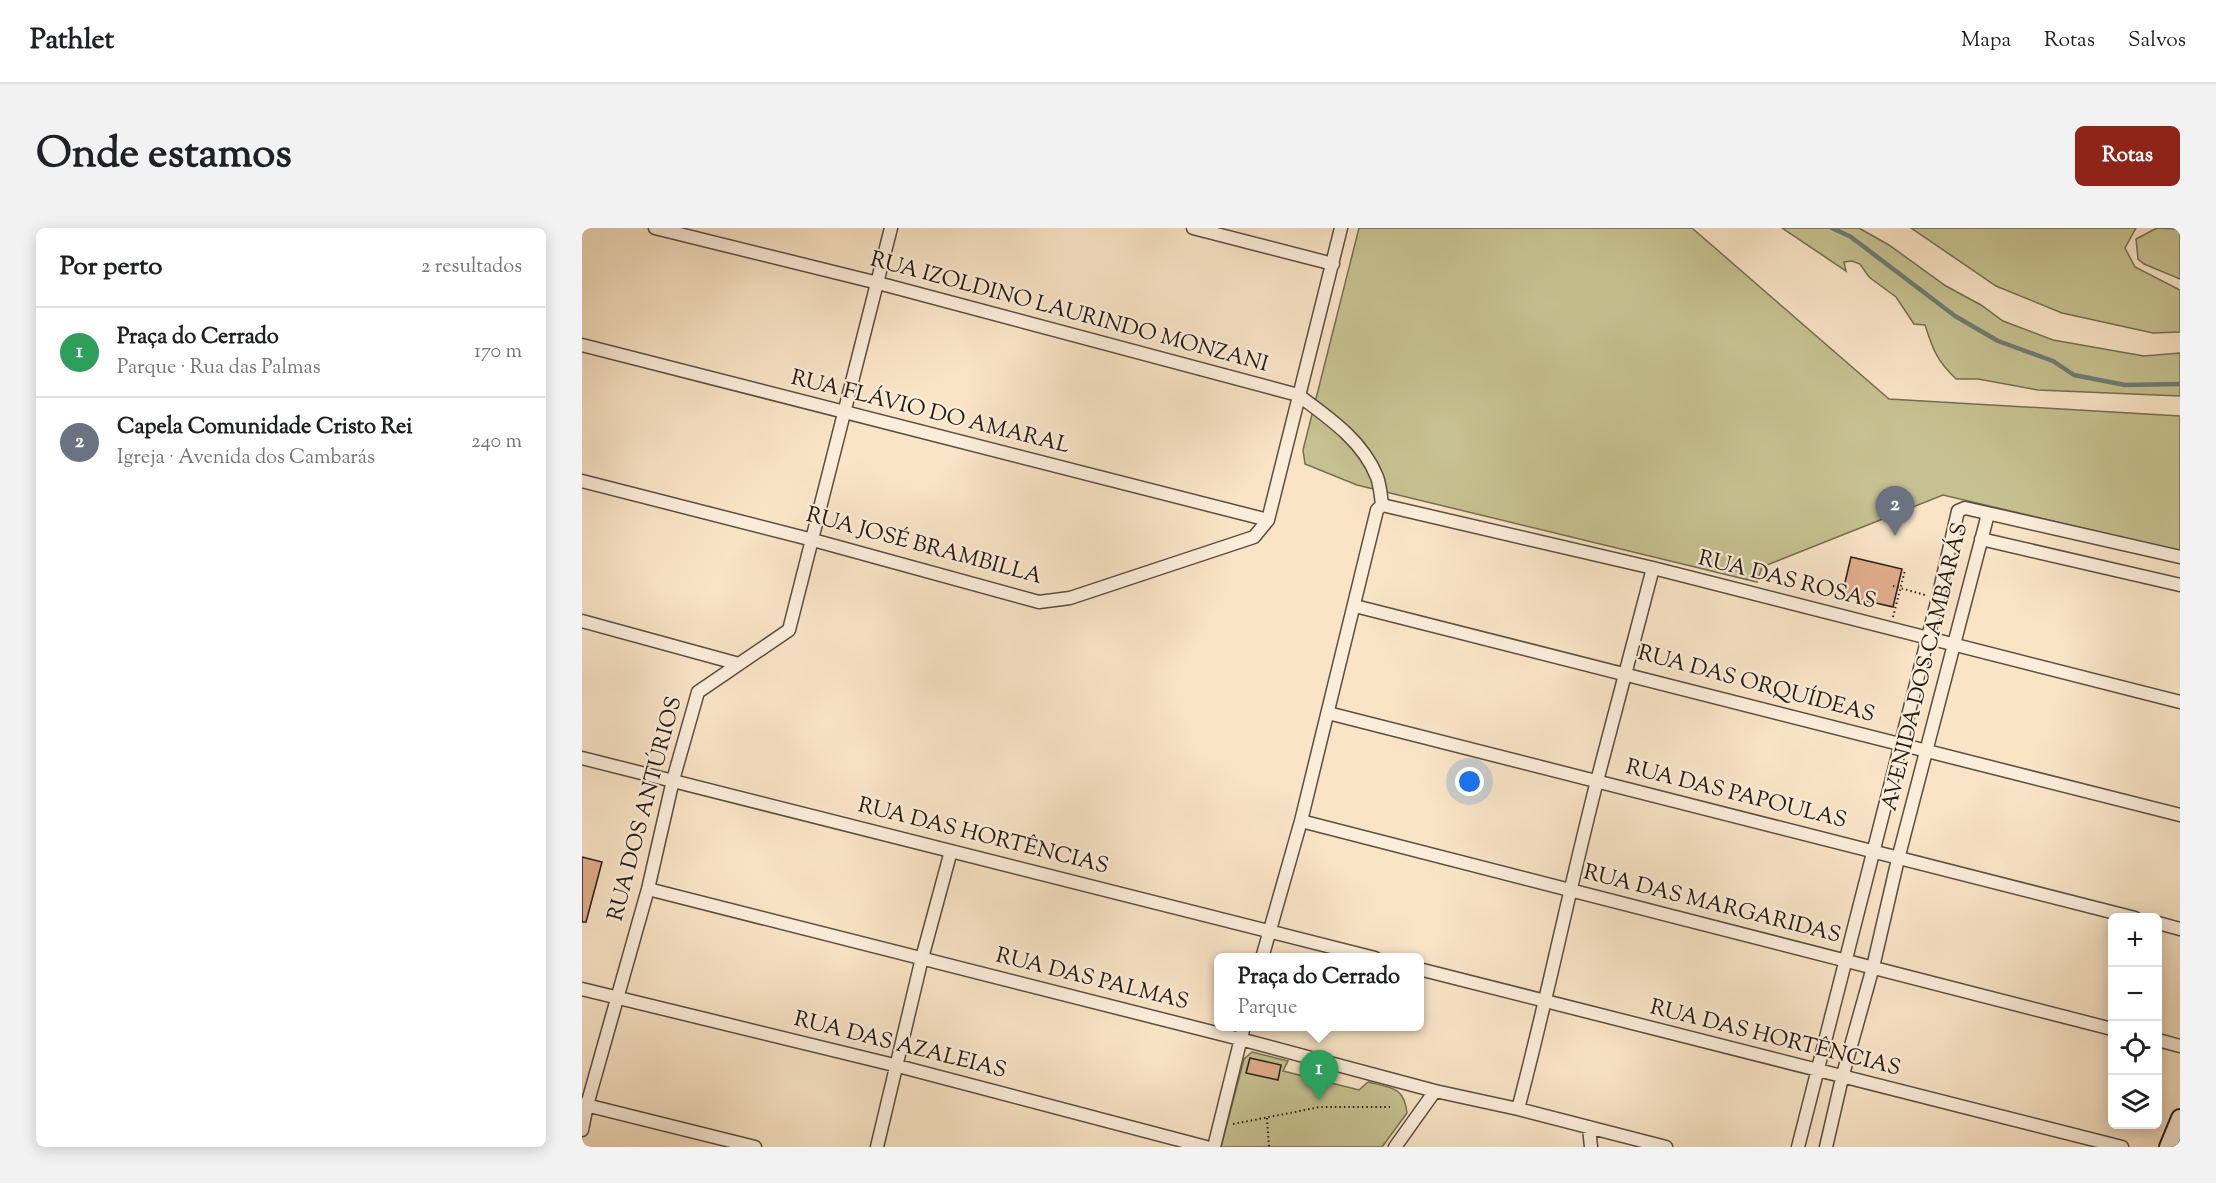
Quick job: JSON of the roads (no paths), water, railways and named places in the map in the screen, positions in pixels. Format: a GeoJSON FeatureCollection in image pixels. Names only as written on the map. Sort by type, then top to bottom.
{"type":"FeatureCollection","features":[{"type":"Feature","properties":{"kind":"main road"},"geometry":{"type":"LineString","coordinates":[[2168,1147],[2180,1118]]}},
{"type":"Feature","properties":{"kind":"street","name":"RUA IZOLDINO LAURINDO MONZANI"},"geometry":{"type":"LineString","coordinates":[[655,228],[878,284],[1298,395]]}},
{"type":"Feature","properties":{"kind":"street","name":"RUA DOS ANTÚRIOS"},"geometry":{"type":"LineString","coordinates":[[582,1130],[584,1104],[618,998],[648,889],[673,780],[698,692],[789,630],[846,413],[891,228]]}},
{"type":"Feature","properties":{"kind":"street"},"geometry":{"type":"LineString","coordinates":[[1193,228],[1332,264]]}},
{"type":"Feature","properties":{"kind":"street"},"geometry":{"type":"LineString","coordinates":[[1268,520],[1341,228]]}},
{"type":"Feature","properties":{"kind":"street","name":"RUA FLÁVIO DO AMARAL"},"geometry":{"type":"LineString","coordinates":[[582,345],[1268,520]]}},
{"type":"Feature","properties":{"kind":"street"},"geometry":{"type":"LineString","coordinates":[[1263,953],[1301,821],[1377,510],[1382,505],[1377,477],[1358,446],[1330,419],[1298,395]]}},
{"type":"Feature","properties":{"kind":"street","name":"RUA JOSÉ BRAMBILLA"},"geometry":{"type":"LineString","coordinates":[[582,481],[813,540],[1039,602],[1070,598],[1254,537],[1268,520]]}},
{"type":"Feature","properties":{"kind":"street","name":"RUA DAS ROSAS"},"geometry":{"type":"LineString","coordinates":[[1382,505],[1653,568],[2180,702]]}},
{"type":"Feature","properties":{"kind":"street","name":"AVENIDA DOS CAMBARÁS"},"geometry":{"type":"LineString","coordinates":[[1798,1147],[1938,598],[1958,511],[1965,508],[1988,514],[1898,859],[1874,967],[1842,1078],[1826,1147]]}},
{"type":"Feature","properties":{"kind":"street"},"geometry":{"type":"LineString","coordinates":[[1988,514],[2180,557]]}},
{"type":"Feature","properties":{"kind":"street"},"geometry":{"type":"LineString","coordinates":[[1981,539],[2180,585]]}},
{"type":"Feature","properties":{"kind":"street"},"geometry":{"type":"LineString","coordinates":[[1518,1109],[1546,1002],[1597,781],[1653,568]]}},
{"type":"Feature","properties":{"kind":"street","name":"RUA DAS ORQUÍDEAS"},"geometry":{"type":"LineString","coordinates":[[1355,606],[1627,673],[2180,815]]}},
{"type":"Feature","properties":{"kind":"street"},"geometry":{"type":"LineString","coordinates":[[582,621],[739,664]]}},
{"type":"Feature","properties":{"kind":"street","name":"RUA DAS PAPOULAS"},"geometry":{"type":"LineString","coordinates":[[1328,713],[2115,913]]}},
{"type":"Feature","properties":{"kind":"street","name":"RUA DAS HORTÊNCIAS"},"geometry":{"type":"LineString","coordinates":[[582,758],[1359,953]]}},
{"type":"Feature","properties":{"kind":"street","name":"RUA DAS MARGARIDAS"},"geometry":{"type":"LineString","coordinates":[[1301,821],[2108,1028]]}},
{"type":"Feature","properties":{"kind":"street"},"geometry":{"type":"LineString","coordinates":[[878,1147],[922,958],[951,852]]}},
{"type":"Feature","properties":{"kind":"street","name":"RUA DAS PALMAS"},"geometry":{"type":"LineString","coordinates":[[648,889],[1240,1039],[1435,1091],[1518,1109],[1666,1147]]}},
{"type":"Feature","properties":{"kind":"street"},"geometry":{"type":"LineString","coordinates":[[2162,924],[2180,929]]}},
{"type":"Feature","properties":{"kind":"street","name":"RUA DAS HORTÊNCIAS"},"geometry":{"type":"LineString","coordinates":[[1424,970],[1842,1078],[2122,1147]]}},
{"type":"Feature","properties":{"kind":"street","name":"RUA DAS AZALEIAS"},"geometry":{"type":"LineString","coordinates":[[582,988],[898,1066],[1206,1147]]}},
{"type":"Feature","properties":{"kind":"street"},"geometry":{"type":"LineString","coordinates":[[1214,1147],[1242,1031]]}},
{"type":"Feature","properties":{"kind":"street"},"geometry":{"type":"LineString","coordinates":[[2162,1041],[2180,1046]]}},
{"type":"Feature","properties":{"kind":"street"},"geometry":{"type":"LineString","coordinates":[[1395,1147],[1435,1091]]}},
{"type":"Feature","properties":{"kind":"street"},"geometry":{"type":"LineString","coordinates":[[584,1104],[755,1147]]}},
{"type":"Feature","properties":{"kind":"street"},"geometry":{"type":"LineString","coordinates":[[1588,1127],[1591,1147]]}},
{"type":"Feature","properties":{"kind":"waterway"},"geometry":{"type":"LineString","coordinates":[[1832,228],[1851,237],[1955,316],[1998,341],[2053,361],[2074,375],[2125,385],[2180,384]]}},
{"type":"Feature","properties":{"kind":"place","name":"Capela Comunidade Cristo Rei"},"geometry":{"type":"Point","coordinates":[1895,536]}},
{"type":"Feature","properties":{"kind":"place","name":"Praça do Cerrado"},"geometry":{"type":"Point","coordinates":[1319,1100]}}]}
